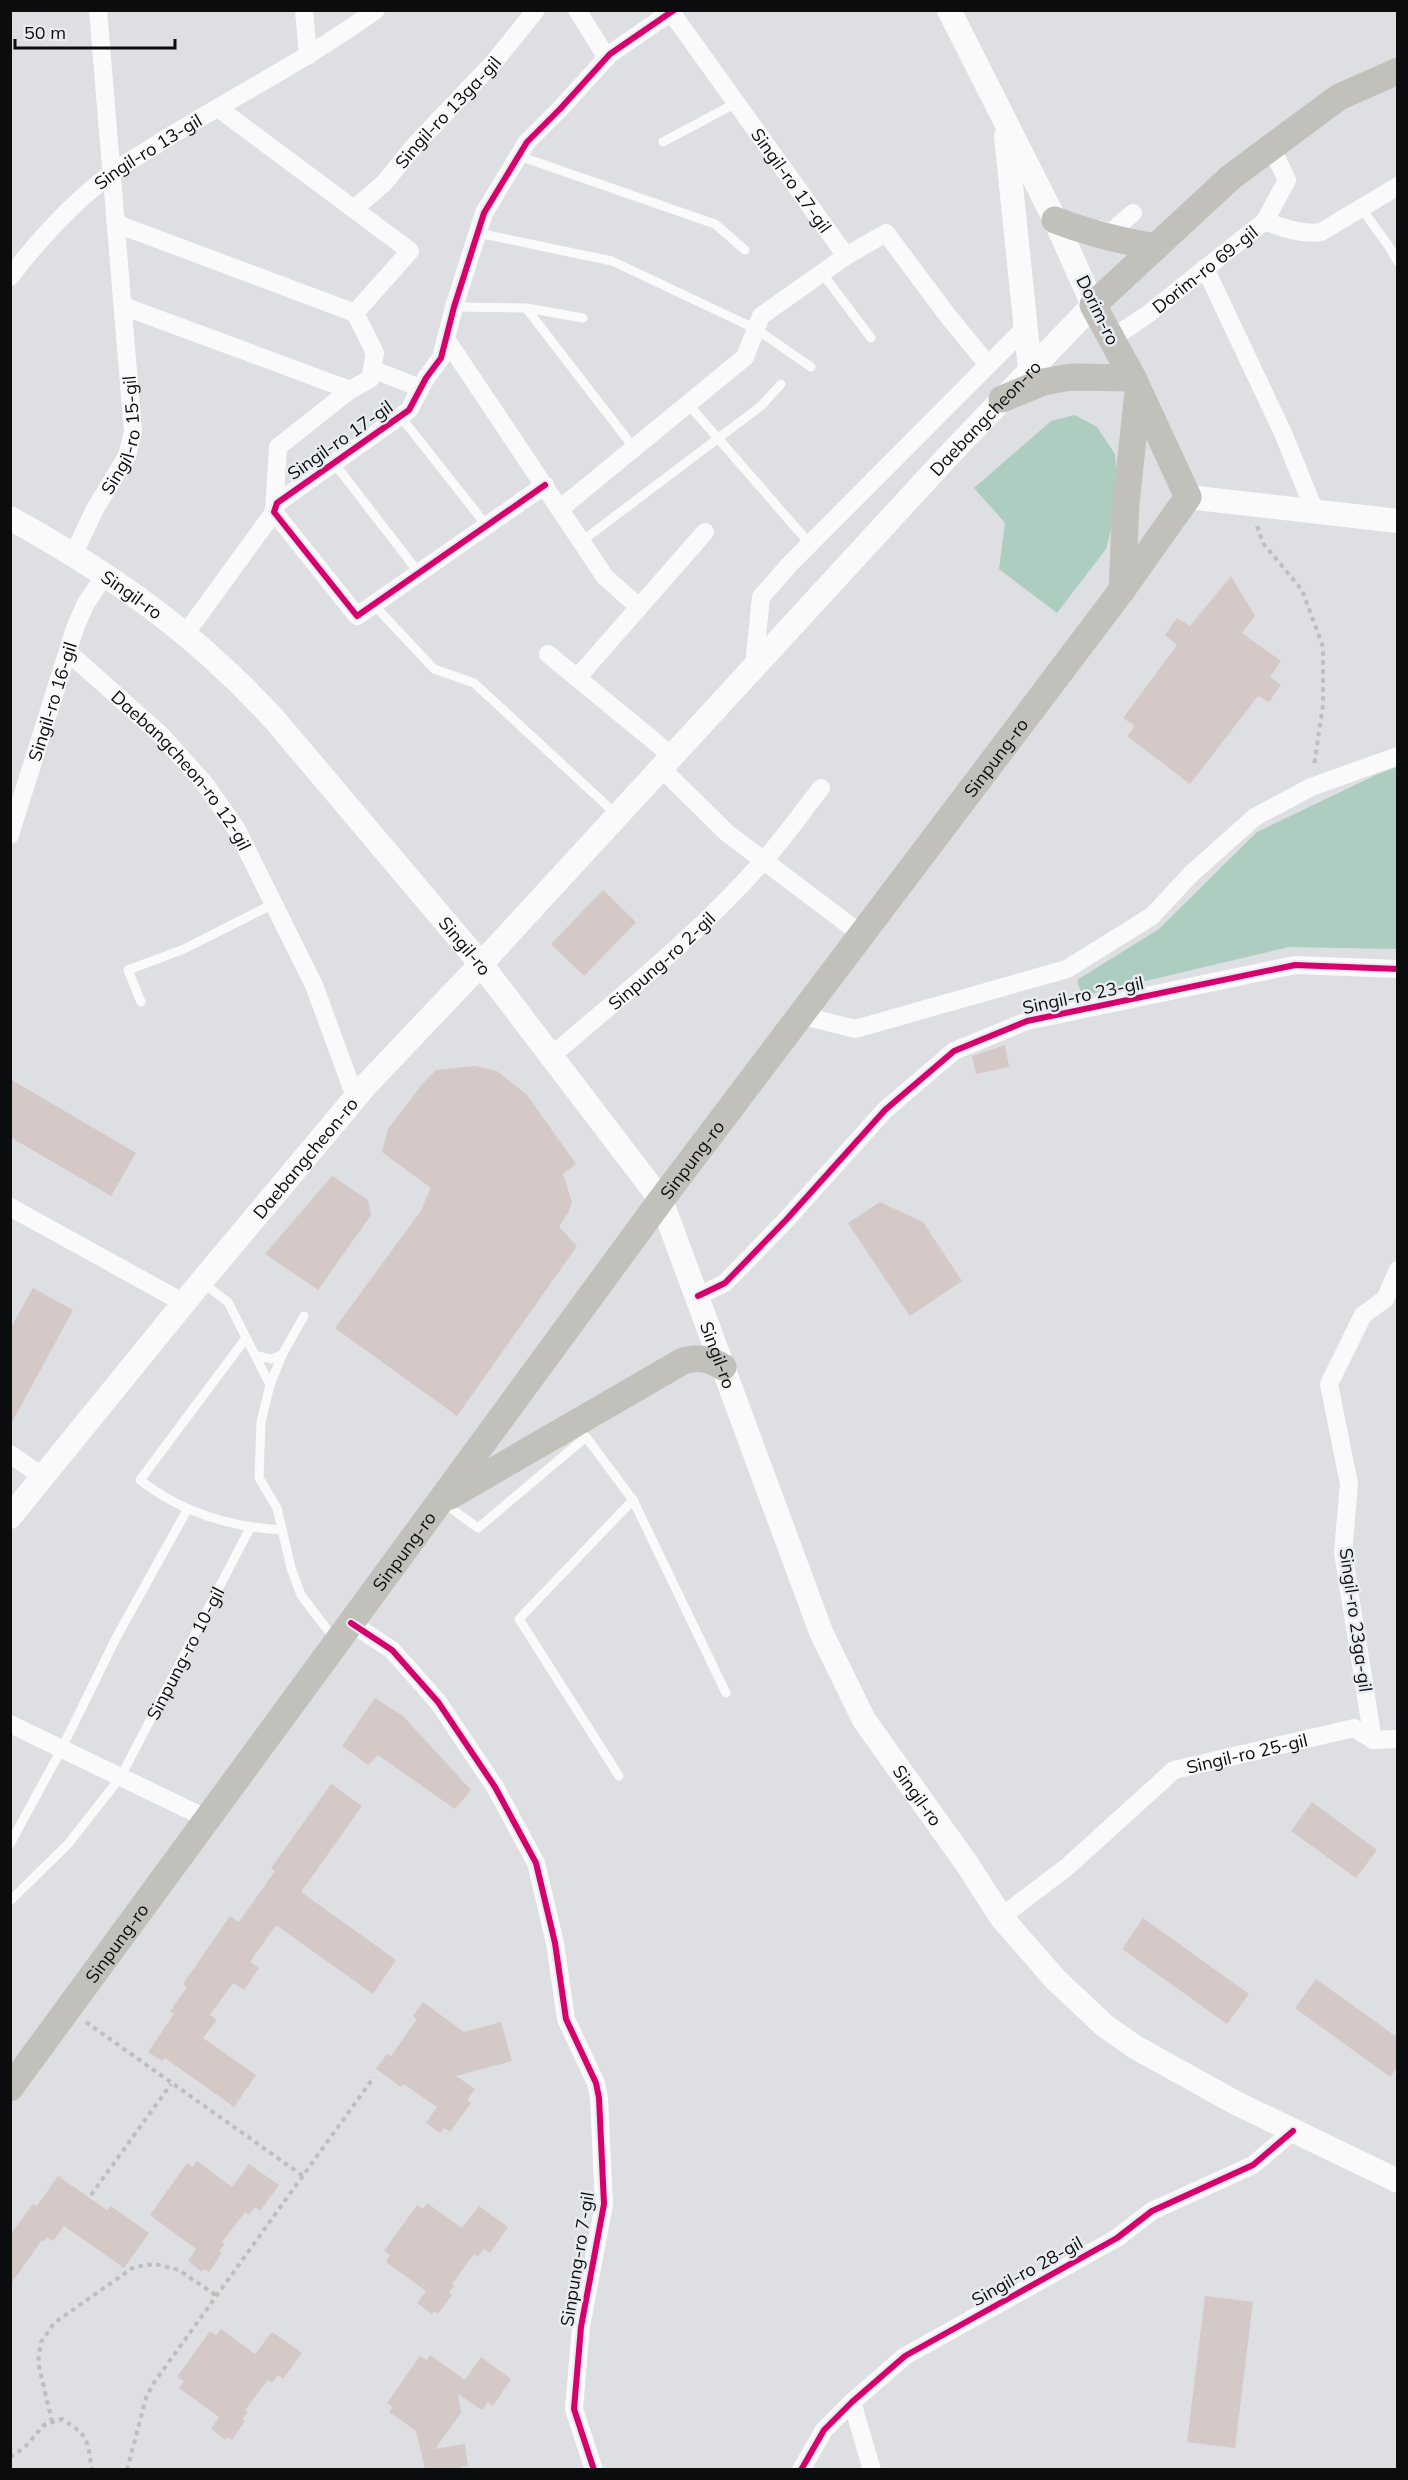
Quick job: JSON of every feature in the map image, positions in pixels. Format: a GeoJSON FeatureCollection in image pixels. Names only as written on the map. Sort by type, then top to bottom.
{"type":"FeatureCollection","features":[{"type":"Feature","properties":{"kind":"main road","name":"Dorim-ro"},"geometry":{"type":"LineString","coordinates":[[949,10],[1051,211],[1093,305],[1136,385],[1188,497]]}},
{"type":"Feature","properties":{"kind":"main road","name":"Daebangcheon-ro"},"geometry":{"type":"LineString","coordinates":[[10,1516],[355,1097],[481,964],[616,814],[1002,399],[1093,305],[1231,177],[1339,97],[1398,71]]}},
{"type":"Feature","properties":{"kind":"main road"},"geometry":{"type":"LineString","coordinates":[[1005,121],[1030,370]]}},
{"type":"Feature","properties":{"kind":"main road"},"geometry":{"type":"LineString","coordinates":[[1051,211],[1078,229],[1129,243],[1156,247]]}},
{"type":"Feature","properties":{"kind":"main road"},"geometry":{"type":"LineString","coordinates":[[1002,399],[1043,382],[1071,377],[1136,385],[1126,502],[1122,590]]}},
{"type":"Feature","properties":{"kind":"main road"},"geometry":{"type":"LineString","coordinates":[[1188,497],[1398,521]]}},
{"type":"Feature","properties":{"kind":"main road","name":"Sinpung-ro"},"geometry":{"type":"LineString","coordinates":[[10,2088],[661,1200],[1122,590],[1188,497]]}},
{"type":"Feature","properties":{"kind":"main road","name":"Singil-ro"},"geometry":{"type":"LineString","coordinates":[[10,518],[74,553],[152,606],[240,681],[481,964],[661,1200],[821,1632],[859,1710],[967,1864],[1001,1917],[1055,1980],[1105,2026],[1162,2063],[1293,2131],[1398,2181]]}},
{"type":"Feature","properties":{"kind":"main road"},"geometry":{"type":"LineString","coordinates":[[441,1501],[683,1361],[693,1358],[703,1359],[723,1367]]}},
{"type":"Feature","properties":{"kind":"street","name":"Singil-ro 15-gil"},"geometry":{"type":"LineString","coordinates":[[74,553],[95,509],[127,456],[133,432],[98,10]]}},
{"type":"Feature","properties":{"kind":"street"},"geometry":{"type":"LineString","coordinates":[[304,10],[308,56]]}},
{"type":"Feature","properties":{"kind":"street","name":"Singil-ro 13-gil"},"geometry":{"type":"LineString","coordinates":[[10,277],[50,230],[113,173],[308,56],[376,10]]}},
{"type":"Feature","properties":{"kind":"street","name":"Singil-ro 13ga-gil"},"geometry":{"type":"LineString","coordinates":[[354,209],[384,183],[415,146],[494,63],[536,10]]}},
{"type":"Feature","properties":{"kind":"street"},"geometry":{"type":"LineString","coordinates":[[577,10],[607,58]]}},
{"type":"Feature","properties":{"kind":"street","name":"Singil-ro 17-gil"},"geometry":{"type":"LineString","coordinates":[[186,633],[274,512],[277,503],[409,410],[420,388],[441,358],[454,307],[484,213],[527,142],[607,58],[673,11],[846,256]]}},
{"type":"Feature","properties":{"kind":"street"},"geometry":{"type":"LineString","coordinates":[[218,108],[410,251],[355,313]]}},
{"type":"Feature","properties":{"kind":"street"},"geometry":{"type":"LineString","coordinates":[[1264,220],[1287,180],[1271,147]]}},
{"type":"Feature","properties":{"kind":"street","name":"Dorim-ro 69-gil"},"geometry":{"type":"LineString","coordinates":[[1111,339],[1148,314],[1264,220],[1277,226],[1309,234],[1321,232],[1398,186]]}},
{"type":"Feature","properties":{"kind":"street"},"geometry":{"type":"LineString","coordinates":[[1051,211],[1102,232],[1111,232],[1133,213]]}},
{"type":"Feature","properties":{"kind":"street"},"geometry":{"type":"LineString","coordinates":[[117,224],[355,313],[375,353],[372,369],[420,388]]}},
{"type":"Feature","properties":{"kind":"street"},"geometry":{"type":"LineString","coordinates":[[561,508],[745,357],[762,316],[846,256],[886,233],[988,365]]}},
{"type":"Feature","properties":{"kind":"street"},"geometry":{"type":"LineString","coordinates":[[1205,268],[1283,433],[1315,512]]}},
{"type":"Feature","properties":{"kind":"street"},"geometry":{"type":"LineString","coordinates":[[123,306],[350,390]]}},
{"type":"Feature","properties":{"kind":"street"},"geometry":{"type":"LineString","coordinates":[[754,666],[761,597],[810,544],[1026,327]]}},
{"type":"Feature","properties":{"kind":"street"},"geometry":{"type":"LineString","coordinates":[[446,339],[605,577],[639,607]]}},
{"type":"Feature","properties":{"kind":"street","name":"Singil-ro 17-gil"},"geometry":{"type":"LineString","coordinates":[[274,512],[278,447],[350,390],[370,379],[372,369]]}},
{"type":"Feature","properties":{"kind":"street"},"geometry":{"type":"LineString","coordinates":[[274,512],[357,616],[545,486]]}},
{"type":"Feature","properties":{"kind":"street"},"geometry":{"type":"LineString","coordinates":[[577,678],[705,532]]}},
{"type":"Feature","properties":{"kind":"street","name":"Singil-ro 16-gil"},"geometry":{"type":"LineString","coordinates":[[10,835],[75,628],[86,603],[106,574]]}},
{"type":"Feature","properties":{"kind":"street","name":"Daebangcheon-ro 12-gil"},"geometry":{"type":"LineString","coordinates":[[68,652],[162,736],[205,784],[237,830],[314,985],[355,1097]]}},
{"type":"Feature","properties":{"kind":"street"},"geometry":{"type":"LineString","coordinates":[[548,654],[666,761],[727,833],[861,934]]}},
{"type":"Feature","properties":{"kind":"street"},"geometry":{"type":"LineString","coordinates":[[800,1015],[855,1029],[1067,969],[1152,916],[1191,874],[1255,817],[1311,788],[1398,756]]}},
{"type":"Feature","properties":{"kind":"street","name":"Sinpung-ro 2-gil"},"geometry":{"type":"LineString","coordinates":[[551,1056],[620,998],[708,918],[765,860],[821,788]]}},
{"type":"Feature","properties":{"kind":"street","name":"Singil-ro 23-gil"},"geometry":{"type":"LineString","coordinates":[[698,1296],[725,1283],[786,1220],[885,1110],[954,1051],[1027,1021],[1294,965],[1398,969]]}},
{"type":"Feature","properties":{"kind":"street"},"geometry":{"type":"LineString","coordinates":[[10,1207],[184,1303]]}},
{"type":"Feature","properties":{"kind":"street","name":"Singil-ro 23ga-gil"},"geometry":{"type":"LineString","coordinates":[[1373,1740],[1342,1552],[1349,1484],[1329,1384],[1364,1315],[1385,1299],[1398,1270]]}},
{"type":"Feature","properties":{"kind":"street"},"geometry":{"type":"LineString","coordinates":[[10,1454],[43,1477]]}},
{"type":"Feature","properties":{"kind":"street","name":"Sinpung-ro 7-gil"},"geometry":{"type":"LineString","coordinates":[[344,1633],[392,1650],[438,1702],[495,1787],[536,1863],[555,1943],[566,2019],[596,2083],[600,2098],[604,2204],[581,2327],[574,2409],[594,2469]]}},
{"type":"Feature","properties":{"kind":"street"},"geometry":{"type":"LineString","coordinates":[[10,1724],[208,1819]]}},
{"type":"Feature","properties":{"kind":"street","name":"Singil-ro 25-gil"},"geometry":{"type":"LineString","coordinates":[[1001,1917],[1067,1867],[1174,1770],[1354,1728],[1373,1740],[1398,1739]]}},
{"type":"Feature","properties":{"kind":"street","name":"Singil-ro 28-gil"},"geometry":{"type":"LineString","coordinates":[[801,2469],[824,2430],[905,2356],[1117,2238],[1152,2211],[1253,2165],[1293,2131]]}},
{"type":"Feature","properties":{"kind":"street"},"geometry":{"type":"LineString","coordinates":[[852,2402],[872,2469]]}},
{"type":"Feature","properties":{"kind":"lane"},"geometry":{"type":"LineString","coordinates":[[663,142],[736,103]]}},
{"type":"Feature","properties":{"kind":"lane"},"geometry":{"type":"LineString","coordinates":[[519,156],[715,224],[745,250]]}},
{"type":"Feature","properties":{"kind":"lane"},"geometry":{"type":"LineString","coordinates":[[1361,208],[1398,262]]}},
{"type":"Feature","properties":{"kind":"lane"},"geometry":{"type":"LineString","coordinates":[[478,233],[612,261],[756,330],[811,367]]}},
{"type":"Feature","properties":{"kind":"lane"},"geometry":{"type":"LineString","coordinates":[[822,273],[871,338]]}},
{"type":"Feature","properties":{"kind":"lane"},"geometry":{"type":"LineString","coordinates":[[454,307],[526,308],[583,318]]}},
{"type":"Feature","properties":{"kind":"lane"},"geometry":{"type":"LineString","coordinates":[[526,308],[634,448]]}},
{"type":"Feature","properties":{"kind":"lane"},"geometry":{"type":"LineString","coordinates":[[582,541],[761,405],[781,384]]}},
{"type":"Feature","properties":{"kind":"lane"},"geometry":{"type":"LineString","coordinates":[[688,404],[810,544]]}},
{"type":"Feature","properties":{"kind":"lane","name":"Singil-ro 17-gil"},"geometry":{"type":"LineString","coordinates":[[400,416],[487,526]]}},
{"type":"Feature","properties":{"kind":"lane","name":"Singil-ro 17-gil"},"geometry":{"type":"LineString","coordinates":[[334,463],[419,573]]}},
{"type":"Feature","properties":{"kind":"lane"},"geometry":{"type":"LineString","coordinates":[[374,605],[434,669],[474,683],[616,814]]}},
{"type":"Feature","properties":{"kind":"lane"},"geometry":{"type":"LineString","coordinates":[[141,1002],[128,970],[184,949],[273,904]]}},
{"type":"Feature","properties":{"kind":"lane"},"geometry":{"type":"LineString","coordinates":[[201,1282],[228,1302],[270,1385]]}},
{"type":"Feature","properties":{"kind":"lane"},"geometry":{"type":"LineString","coordinates":[[304,1316],[282,1355],[270,1385],[261,1422],[259,1478],[277,1508],[291,1568],[302,1595],[315,1616],[344,1633]]}},
{"type":"Feature","properties":{"kind":"lane"},"geometry":{"type":"LineString","coordinates":[[246,1338],[140,1480],[155,1492],[187,1510],[250,1528],[282,1530]]}},
{"type":"Feature","properties":{"kind":"lane"},"geometry":{"type":"LineString","coordinates":[[255,1355],[271,1359],[282,1355]]}},
{"type":"Feature","properties":{"kind":"lane"},"geometry":{"type":"LineString","coordinates":[[441,1501],[478,1528],[586,1437],[633,1500],[726,1693]]}},
{"type":"Feature","properties":{"kind":"lane"},"geometry":{"type":"LineString","coordinates":[[619,1776],[519,1619],[633,1500]]}},
{"type":"Feature","properties":{"kind":"lane"},"geometry":{"type":"LineString","coordinates":[[10,1844],[61,1750],[116,1638],[187,1510]]}},
{"type":"Feature","properties":{"kind":"lane","name":"Sinpung-ro 10-gil"},"geometry":{"type":"LineString","coordinates":[[10,1901],[68,1844],[120,1778],[250,1528]]}},
{"type":"Feature","properties":{"kind":"path"},"geometry":{"type":"LineString","coordinates":[[1248,505],[1263,543],[1302,590],[1323,647],[1323,705],[1311,788]]}},
{"type":"Feature","properties":{"kind":"path"},"geometry":{"type":"LineString","coordinates":[[69,2009],[303,2176]]}},
{"type":"Feature","properties":{"kind":"path"},"geometry":{"type":"LineString","coordinates":[[127,2469],[146,2398],[153,2384],[374,2077]]}},
{"type":"Feature","properties":{"kind":"path"},"geometry":{"type":"LineString","coordinates":[[91,2195],[171,2084]]}},
{"type":"Feature","properties":{"kind":"path"},"geometry":{"type":"LineString","coordinates":[[52,2422],[38,2362],[41,2342],[54,2323],[134,2267],[155,2264],[179,2270],[217,2295]]}},
{"type":"Feature","properties":{"kind":"path"},"geometry":{"type":"LineString","coordinates":[[10,2457],[24,2448],[44,2425],[62,2419],[79,2430],[88,2441],[92,2469]]}},
{"type":"Feature","properties":{"kind":"green space"},"geometry":{"type":"Polygon","coordinates":[[[1075,415],[1097,427],[1115,454],[1119,500],[1106,549],[1057,613],[999,569],[1005,523],[974,488],[1051,421],[1075,415]]]}},
{"type":"Feature","properties":{"kind":"green space"},"geometry":{"type":"Polygon","coordinates":[[[1397,767],[1397,949],[1289,947],[1082,996],[1077,980],[1159,929],[1257,832],[1397,767]]]}},
{"type":"Feature","properties":{"kind":"building"},"geometry":{"type":"Polygon","coordinates":[[[1231,576],[1255,616],[1242,633],[1281,661],[1270,677],[1281,685],[1269,702],[1258,696],[1190,784],[1127,736],[1135,726],[1123,718],[1177,645],[1165,635],[1177,618],[1190,626],[1231,576]]]}},
{"type":"Feature","properties":{"kind":"building"},"geometry":{"type":"Polygon","coordinates":[[[603,890],[636,922],[584,976],[551,944],[603,890]]]}},
{"type":"Feature","properties":{"kind":"building"},"geometry":{"type":"Polygon","coordinates":[[[1005,1045],[1009,1067],[976,1074],[972,1056],[1005,1045]]]}},
{"type":"Feature","properties":{"kind":"building"},"geometry":{"type":"Polygon","coordinates":[[[475,1066],[497,1071],[527,1095],[576,1164],[563,1174],[572,1202],[559,1227],[577,1246],[457,1416],[335,1328],[420,1212],[431,1188],[382,1152],[388,1129],[423,1083],[436,1070],[475,1066]]]}},
{"type":"Feature","properties":{"kind":"building"},"geometry":{"type":"Polygon","coordinates":[[[10,1079],[136,1153],[111,1196],[10,1137],[10,1079]]]}},
{"type":"Feature","properties":{"kind":"building"},"geometry":{"type":"Polygon","coordinates":[[[332,1176],[368,1200],[371,1215],[318,1290],[265,1254],[332,1176]]]}},
{"type":"Feature","properties":{"kind":"building"},"geometry":{"type":"Polygon","coordinates":[[[880,1202],[923,1222],[962,1281],[910,1316],[848,1223],[880,1202]]]}},
{"type":"Feature","properties":{"kind":"building"},"geometry":{"type":"Polygon","coordinates":[[[33,1288],[73,1310],[10,1426],[10,1329],[33,1288]]]}},
{"type":"Feature","properties":{"kind":"building"},"geometry":{"type":"Polygon","coordinates":[[[375,1698],[403,1716],[471,1790],[455,1809],[378,1755],[368,1765],[342,1746],[375,1698]]]}},
{"type":"Feature","properties":{"kind":"building"},"geometry":{"type":"Polygon","coordinates":[[[331,1784],[362,1806],[301,1892],[396,1960],[373,1994],[276,1925],[250,1962],[259,1968],[244,1990],[233,1983],[210,2015],[217,2020],[203,2038],[256,2075],[234,2107],[165,2058],[162,2061],[148,2052],[174,2014],[170,2011],[187,1987],[183,1984],[230,1916],[239,1922],[275,1871],[271,1868],[331,1784]]]}},
{"type":"Feature","properties":{"kind":"building"},"geometry":{"type":"Polygon","coordinates":[[[1312,1802],[1377,1850],[1356,1878],[1291,1831],[1312,1802]]]}},
{"type":"Feature","properties":{"kind":"building"},"geometry":{"type":"Polygon","coordinates":[[[1143,1918],[1249,1994],[1227,2024],[1122,1949],[1143,1918]]]}},
{"type":"Feature","properties":{"kind":"building"},"geometry":{"type":"Polygon","coordinates":[[[1316,1979],[1398,2038],[1398,2066],[1390,2077],[1295,2008],[1316,1979]]]}},
{"type":"Feature","properties":{"kind":"building"},"geometry":{"type":"Polygon","coordinates":[[[423,2002],[464,2032],[501,2022],[512,2061],[456,2076],[475,2089],[467,2100],[471,2103],[450,2132],[444,2128],[440,2133],[426,2123],[437,2107],[404,2084],[401,2087],[376,2069],[387,2054],[391,2056],[417,2019],[413,2016],[423,2002]]]}},
{"type":"Feature","properties":{"kind":"building"},"geometry":{"type":"Polygon","coordinates":[[[197,2161],[232,2187],[249,2164],[279,2185],[260,2211],[255,2207],[249,2215],[245,2212],[222,2242],[225,2244],[219,2251],[222,2253],[209,2272],[204,2269],[202,2272],[188,2261],[196,2249],[150,2215],[187,2163],[193,2167],[197,2161]]]}},
{"type":"Feature","properties":{"kind":"building"},"geometry":{"type":"Polygon","coordinates":[[[58,2176],[107,2210],[111,2206],[149,2233],[124,2268],[64,2226],[53,2241],[47,2237],[44,2241],[42,2240],[10,2285],[10,2235],[33,2204],[37,2206],[58,2176]]]}},
{"type":"Feature","properties":{"kind":"building"},"geometry":{"type":"Polygon","coordinates":[[[427,2203],[462,2228],[479,2206],[508,2227],[490,2253],[484,2249],[478,2257],[474,2254],[452,2284],[454,2286],[449,2293],[452,2295],[438,2314],[434,2311],[432,2314],[417,2303],[426,2291],[386,2262],[390,2255],[384,2251],[417,2205],[423,2209],[427,2203]]]}},
{"type":"Feature","properties":{"kind":"building"},"geometry":{"type":"Polygon","coordinates":[[[1205,2296],[1253,2302],[1235,2448],[1187,2442],[1205,2296]]]}},
{"type":"Feature","properties":{"kind":"building"},"geometry":{"type":"Polygon","coordinates":[[[221,2329],[255,2354],[272,2332],[302,2353],[283,2379],[278,2375],[272,2383],[268,2380],[245,2410],[248,2412],[242,2419],[245,2421],[232,2440],[227,2437],[225,2440],[211,2429],[219,2417],[179,2388],[184,2381],[177,2377],[210,2331],[216,2335],[221,2329]]]}},
{"type":"Feature","properties":{"kind":"building"},"geometry":{"type":"Polygon","coordinates":[[[430,2355],[465,2380],[481,2357],[511,2379],[493,2406],[488,2402],[482,2410],[458,2394],[461,2413],[435,2449],[465,2444],[468,2466],[461,2467],[462,2469],[425,2469],[416,2431],[389,2412],[393,2407],[387,2403],[420,2356],[427,2360],[430,2355]]]}},
{"type":"Feature","properties":{"kind":"cycle path"},"geometry":{"type":"LineString","coordinates":[[545,485],[357,616],[274,512],[277,503],[409,410],[426,378],[441,358],[454,307],[484,213],[527,142],[610,54],[674,10]]}},
{"type":"Feature","properties":{"kind":"cycle path"},"geometry":{"type":"LineString","coordinates":[[698,1296],[725,1283],[786,1220],[885,1110],[954,1051],[1027,1021],[1295,965],[1398,969]]}},
{"type":"Feature","properties":{"kind":"cycle path"},"geometry":{"type":"LineString","coordinates":[[351,1623],[392,1650],[438,1702],[495,1787],[536,1863],[555,1943],[566,2019],[596,2083],[599,2098],[604,2204],[581,2327],[574,2409],[594,2470]]}},
{"type":"Feature","properties":{"kind":"cycle path"},"geometry":{"type":"LineString","coordinates":[[801,2470],[824,2430],[905,2356],[1117,2238],[1152,2211],[1253,2165],[1293,2131]]}}]}
